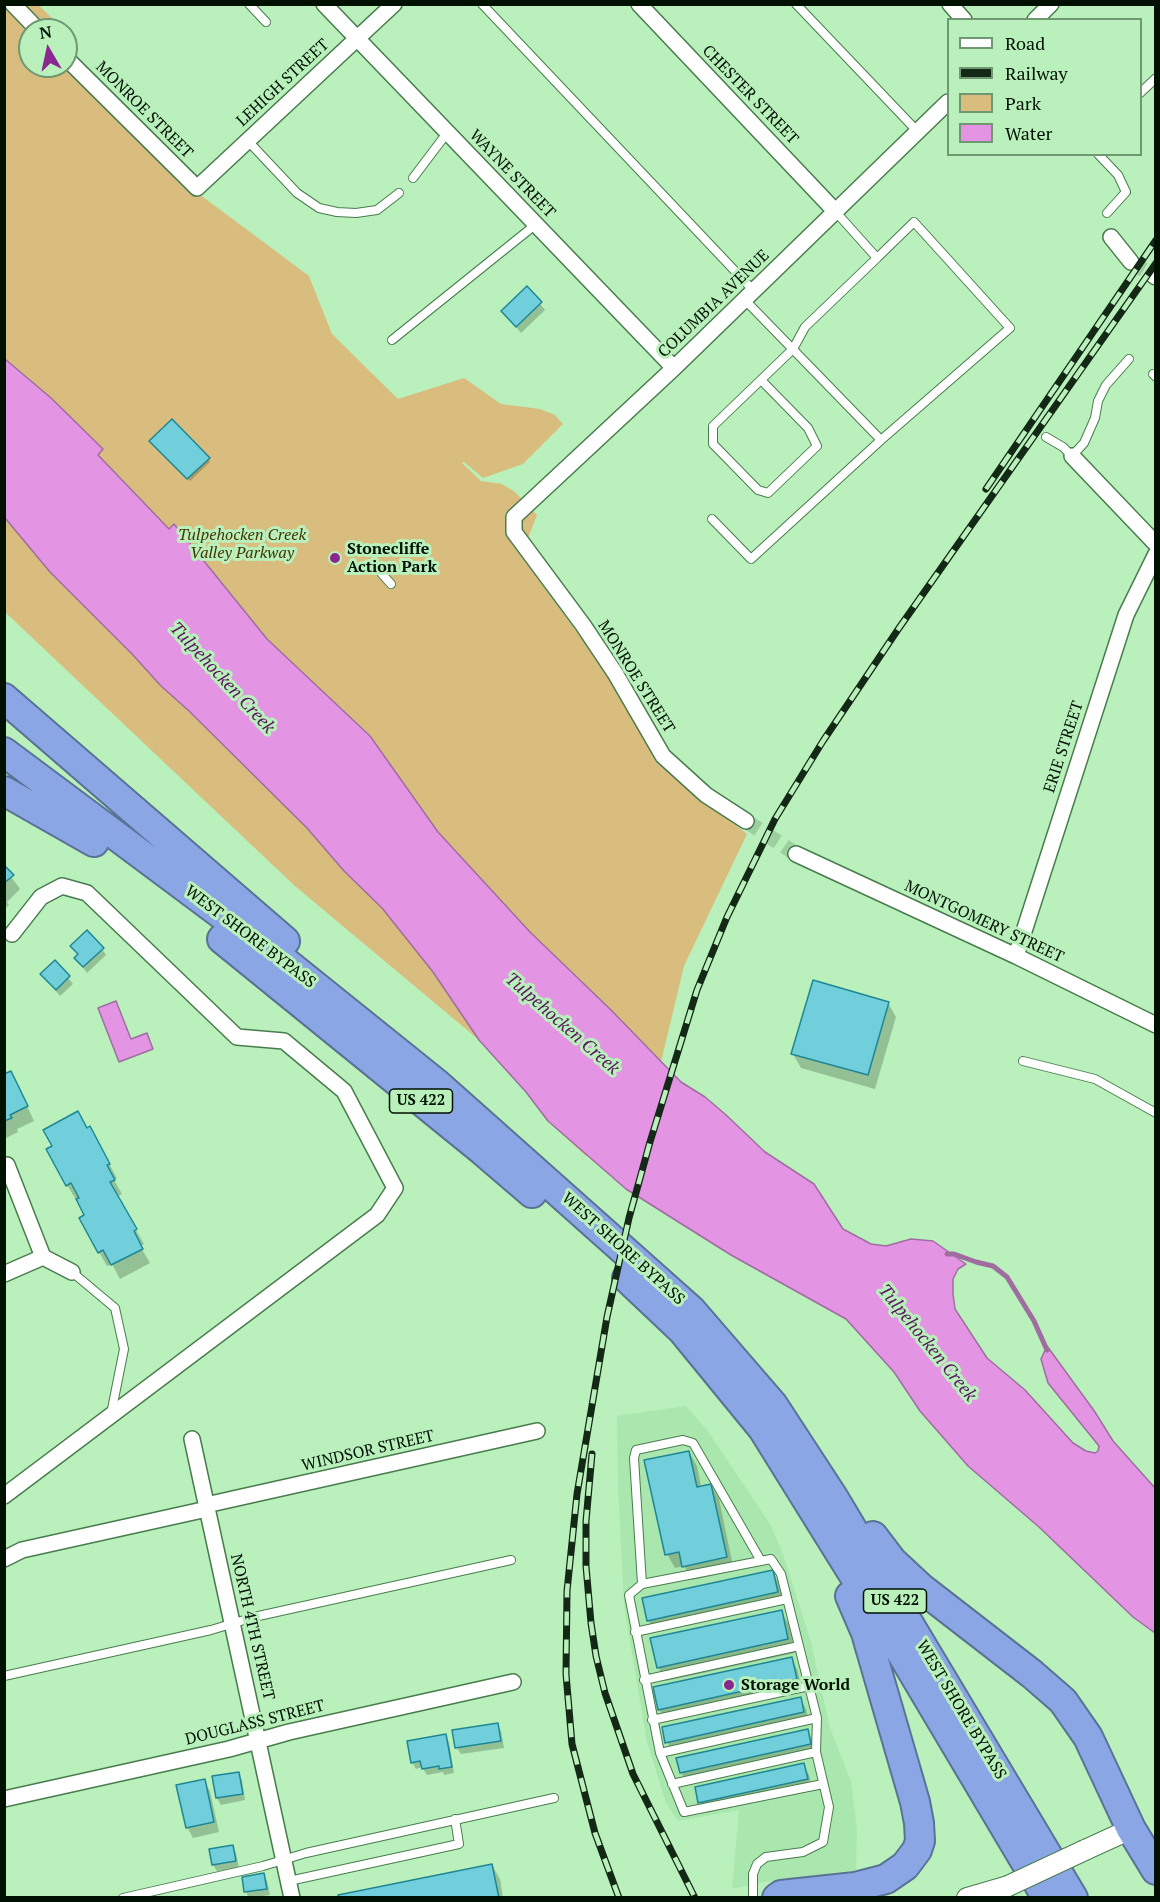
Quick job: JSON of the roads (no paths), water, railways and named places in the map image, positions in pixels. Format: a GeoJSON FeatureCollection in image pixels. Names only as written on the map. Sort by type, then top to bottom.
{"type":"FeatureCollection","features":[{"type":"Feature","properties":{"kind":"highway"},"geometry":{"type":"LineString","coordinates":[[4,698],[259,918],[564,1195]]}},
{"type":"Feature","properties":{"kind":"highway","name":"WEST SHORE BYPASS"},"geometry":{"type":"LineString","coordinates":[[4,752],[284,961],[437,1084],[564,1195],[698,1318],[773,1405],[833,1497],[1072,1898]]}},
{"type":"Feature","properties":{"kind":"highway","name":"WEST SHORE BYPASS"},"geometry":{"type":"LineString","coordinates":[[4,776],[250,960],[483,1151],[592,1245],[682,1330],[763,1429],[883,1622],[1047,1898]]}},
{"type":"Feature","properties":{"kind":"highway","name":"US 422"},"geometry":{"type":"LineString","coordinates":[[4,791],[94,842]]}},
{"type":"Feature","properties":{"kind":"highway"},"geometry":{"type":"LineString","coordinates":[[698,1318],[786,1401],[892,1561],[921,1588],[1032,1674],[1063,1701],[1088,1737],[1131,1829],[1155,1870]]}},
{"type":"Feature","properties":{"kind":"highway"},"geometry":{"type":"LineString","coordinates":[[726,1384],[860,1615],[912,1791],[919,1823],[920,1841],[917,1850],[905,1866],[886,1879],[855,1887],[781,1895],[777,1898]]}},
{"type":"Feature","properties":{"kind":"street"},"geometry":{"type":"LineString","coordinates":[[13,4],[26,18]]}},
{"type":"Feature","properties":{"kind":"street","name":"WAYNE STREET"},"geometry":{"type":"LineString","coordinates":[[324,4],[674,368]]}},
{"type":"Feature","properties":{"kind":"street","name":"LEHIGH STREET"},"geometry":{"type":"LineString","coordinates":[[197,188],[394,4]]}},
{"type":"Feature","properties":{"kind":"street","name":"CHESTER STREET"},"geometry":{"type":"LineString","coordinates":[[639,4],[835,211]]}},
{"type":"Feature","properties":{"kind":"street"},"geometry":{"type":"LineString","coordinates":[[950,4],[962,18]]}},
{"type":"Feature","properties":{"kind":"street"},"geometry":{"type":"LineString","coordinates":[[1037,18],[1051,4]]}},
{"type":"Feature","properties":{"kind":"street","name":"MONROE STREET"},"geometry":{"type":"LineString","coordinates":[[78,70],[197,188]]}},
{"type":"Feature","properties":{"kind":"street","name":"COLUMBIA AVENUE"},"geometry":{"type":"LineString","coordinates":[[514,532],[514,517],[674,368],[947,103]]}},
{"type":"Feature","properties":{"kind":"street"},"geometry":{"type":"LineString","coordinates":[[1112,237],[1131,262]]}},
{"type":"Feature","properties":{"kind":"street"},"geometry":{"type":"LineString","coordinates":[[1072,456],[1155,544]]}},
{"type":"Feature","properties":{"kind":"street","name":"MONROE STREET"},"geometry":{"type":"LineString","coordinates":[[514,532],[609,663],[663,756],[706,795],[746,821]]}},
{"type":"Feature","properties":{"kind":"street","name":"ERIE STREET"},"geometry":{"type":"LineString","coordinates":[[1016,956],[1126,615],[1155,554]]}},
{"type":"Feature","properties":{"kind":"street","name":"MONTGOMERY STREET"},"geometry":{"type":"LineString","coordinates":[[796,854],[1016,956],[1155,1025]]}},
{"type":"Feature","properties":{"kind":"street"},"geometry":{"type":"LineString","coordinates":[[4,1496],[377,1215],[395,1188],[344,1091],[284,1041],[237,1037],[87,893],[62,886],[41,897],[8,938]]}},
{"type":"Feature","properties":{"kind":"street"},"geometry":{"type":"LineString","coordinates":[[4,1166],[7,1165],[43,1257],[72,1272]]}},
{"type":"Feature","properties":{"kind":"street"},"geometry":{"type":"LineString","coordinates":[[5,1273],[43,1257]]}},
{"type":"Feature","properties":{"kind":"street","name":"WINDSOR STREET"},"geometry":{"type":"LineString","coordinates":[[4,1559],[22,1550],[537,1431]]}},
{"type":"Feature","properties":{"kind":"street","name":"NORTH 4TH STREET"},"geometry":{"type":"LineString","coordinates":[[192,1439],[292,1898]]}},
{"type":"Feature","properties":{"kind":"street","name":"DOUGLASS STREET"},"geometry":{"type":"LineString","coordinates":[[4,1799],[513,1682]]}},
{"type":"Feature","properties":{"kind":"street"},"geometry":{"type":"LineString","coordinates":[[967,1898],[1008,1886],[1131,1829]]}},
{"type":"Feature","properties":{"kind":"lane"},"geometry":{"type":"LineString","coordinates":[[249,4],[266,22]]}},
{"type":"Feature","properties":{"kind":"lane"},"geometry":{"type":"LineString","coordinates":[[482,4],[749,294],[793,349],[881,440]]}},
{"type":"Feature","properties":{"kind":"lane"},"geometry":{"type":"LineString","coordinates":[[796,4],[918,132]]}},
{"type":"Feature","properties":{"kind":"lane"},"geometry":{"type":"LineString","coordinates":[[1142,91],[1155,78]]}},
{"type":"Feature","properties":{"kind":"lane"},"geometry":{"type":"LineString","coordinates":[[413,178],[447,133]]}},
{"type":"Feature","properties":{"kind":"lane"},"geometry":{"type":"LineString","coordinates":[[248,141],[297,193],[319,208],[356,213],[377,210],[399,193]]}},
{"type":"Feature","properties":{"kind":"lane"},"geometry":{"type":"LineString","coordinates":[[1100,156],[1118,175],[1126,192],[1107,213]]}},
{"type":"Feature","properties":{"kind":"lane"},"geometry":{"type":"LineString","coordinates":[[835,211],[877,258]]}},
{"type":"Feature","properties":{"kind":"lane"},"geometry":{"type":"LineString","coordinates":[[712,519],[751,559],[881,440],[1010,328],[914,222],[805,327],[793,349],[713,426],[713,444],[758,490],[768,493],[817,446],[808,428],[761,380]]}},
{"type":"Feature","properties":{"kind":"lane"},"geometry":{"type":"LineString","coordinates":[[392,340],[535,225]]}},
{"type":"Feature","properties":{"kind":"lane"},"geometry":{"type":"LineString","coordinates":[[1046,437],[1063,447],[1072,456],[1084,443],[1095,418],[1098,401],[1106,386],[1129,359]]}},
{"type":"Feature","properties":{"kind":"lane"},"geometry":{"type":"LineString","coordinates":[[382,574],[391,584]]}},
{"type":"Feature","properties":{"kind":"lane"},"geometry":{"type":"LineString","coordinates":[[1023,1060],[1095,1079],[1155,1113]]}},
{"type":"Feature","properties":{"kind":"lane"},"geometry":{"type":"LineString","coordinates":[[72,1272],[115,1308],[124,1349],[111,1416]]}},
{"type":"Feature","properties":{"kind":"lane"},"geometry":{"type":"LineString","coordinates":[[642,1584],[634,1458],[636,1450],[683,1440],[693,1443],[761,1561]]}},
{"type":"Feature","properties":{"kind":"lane"},"geometry":{"type":"LineString","coordinates":[[753,1898],[753,1874],[757,1864],[766,1857],[803,1852],[823,1842],[829,1807],[816,1752],[818,1718],[781,1574],[771,1558],[642,1584],[629,1595],[660,1752],[684,1812],[823,1784]]}},
{"type":"Feature","properties":{"kind":"lane"},"geometry":{"type":"LineString","coordinates":[[4,1676],[211,1630],[254,1617],[512,1560]]}},
{"type":"Feature","properties":{"kind":"lane"},"geometry":{"type":"LineString","coordinates":[[635,1632],[787,1599]]}},
{"type":"Feature","properties":{"kind":"lane"},"geometry":{"type":"LineString","coordinates":[[644,1680],[799,1646]]}},
{"type":"Feature","properties":{"kind":"lane"},"geometry":{"type":"LineString","coordinates":[[652,1720],[809,1686]]}},
{"type":"Feature","properties":{"kind":"lane"},"geometry":{"type":"LineString","coordinates":[[660,1752],[818,1718]]}},
{"type":"Feature","properties":{"kind":"lane"},"geometry":{"type":"LineString","coordinates":[[672,1784],[816,1752]]}},
{"type":"Feature","properties":{"kind":"lane"},"geometry":{"type":"LineString","coordinates":[[123,1898],[263,1866],[306,1853],[554,1798]]}},
{"type":"Feature","properties":{"kind":"lane"},"geometry":{"type":"LineString","coordinates":[[289,1881],[459,1844],[455,1819]]}},
{"type":"Feature","properties":{"kind":"water","name":"Tulpehocken Creek"},"geometry":{"type":"Polygon","coordinates":[[[5,359],[51,398],[103,449],[98,455],[169,529],[174,524],[267,639],[370,736],[438,832],[530,932],[681,1082],[705,1097],[765,1152],[814,1184],[843,1229],[871,1244],[886,1246],[911,1239],[933,1241],[966,1264],[958,1269],[953,1279],[955,1309],[987,1358],[1025,1390],[1073,1443],[1086,1451],[1095,1453],[1099,1446],[1048,1383],[1041,1359],[1047,1346],[1113,1441],[1155,1488],[1155,1633],[1133,1617],[1039,1527],[968,1466],[920,1411],[894,1372],[846,1319],[731,1255],[626,1189],[548,1121],[526,1092],[479,1040],[433,972],[382,908],[344,871],[307,828],[161,686],[50,572],[5,518],[5,359]]]}},
{"type":"Feature","properties":{"kind":"water"},"geometry":{"type":"Polygon","coordinates":[[[116,1001],[131,1039],[147,1033],[153,1049],[119,1062],[98,1008],[116,1001]]]}},
{"type":"Feature","properties":{"kind":"waterway"},"geometry":{"type":"LineString","coordinates":[[947,1254],[993,1266],[1007,1277],[1034,1321],[1047,1350]]}},
{"type":"Feature","properties":{"kind":"tunnel"},"geometry":{"type":"LineString","coordinates":[[1131,262],[1154,276]]}},
{"type":"Feature","properties":{"kind":"tunnel"},"geometry":{"type":"LineString","coordinates":[[746,821],[796,854]]}},
{"type":"Feature","properties":{"kind":"railway"},"geometry":{"type":"LineString","coordinates":[[986,489],[1156,240]]}},
{"type":"Feature","properties":{"kind":"railway"},"geometry":{"type":"LineString","coordinates":[[619,1898],[595,1833],[572,1744],[566,1674],[567,1591],[577,1494],[607,1317],[629,1218],[697,990],[727,917],[775,819],[823,741],[899,628],[1156,263]]}},
{"type":"Feature","properties":{"kind":"railway"},"geometry":{"type":"LineString","coordinates":[[592,1454],[586,1521],[586,1566],[596,1656],[605,1693],[633,1774],[695,1898]]}},
{"type":"Feature","properties":{"kind":"place","name":"Stonecliffe Action Park"},"geometry":{"type":"Point","coordinates":[335,558]}},
{"type":"Feature","properties":{"kind":"place","name":"Storage World"},"geometry":{"type":"Point","coordinates":[729,1685]}},
{"type":"Feature","properties":{"kind":"park label","name":"Tulpehocken Creek Valley Parkway"},"geometry":{"type":"Point","coordinates":[242,544]}}]}
